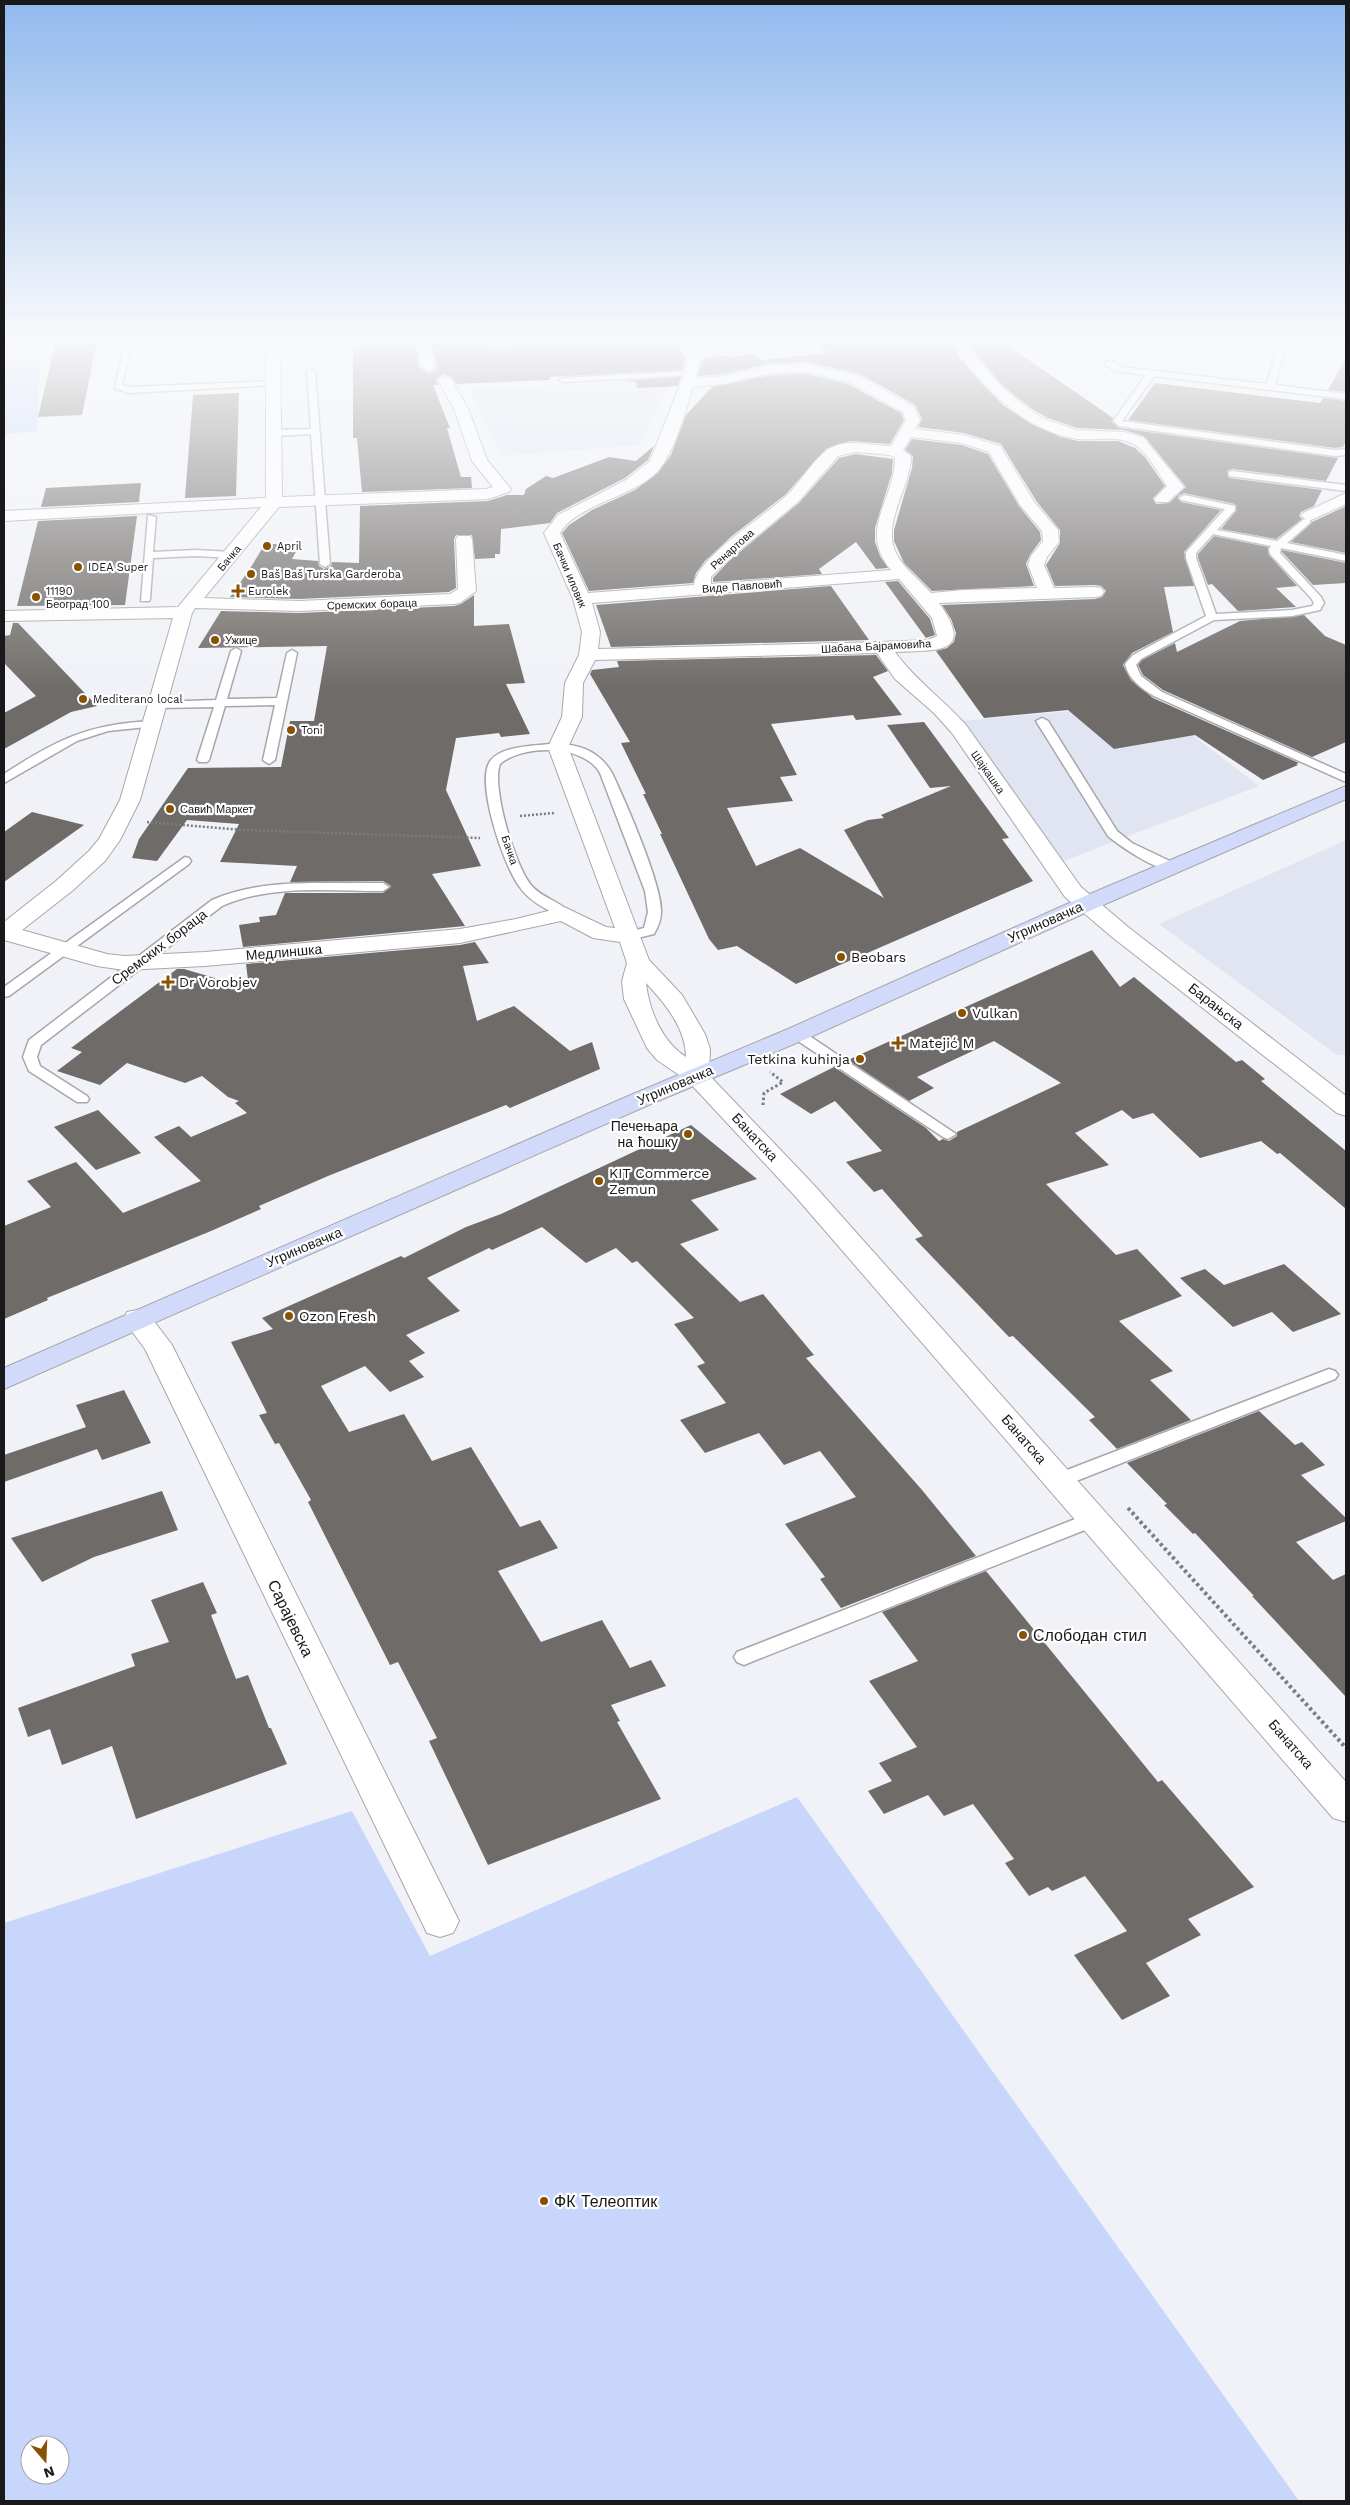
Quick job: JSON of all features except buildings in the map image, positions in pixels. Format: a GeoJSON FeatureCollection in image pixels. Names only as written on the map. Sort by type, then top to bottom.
{"type":"FeatureCollection","features":[{"type":"Feature","properties":{"kind":"main road","name":"Угриновачка"},"geometry":{"type":"LineString","coordinates":[[4,1379],[797,1034],[1086,904],[1346,792]]}},
{"type":"Feature","properties":{"kind":"street"},"geometry":{"type":"LineString","coordinates":[[274,502],[275,458]]}},
{"type":"Feature","properties":{"kind":"street"},"geometry":{"type":"LineString","coordinates":[[4,516],[495,493],[500,491],[503,486],[479,458]]}},
{"type":"Feature","properties":{"kind":"street","name":"Бачки иловик"},"geometry":{"type":"LineString","coordinates":[[558,747],[569,726],[574,683],[588,655],[591,632],[582,598],[554,536],[553,529],[559,521],[629,485],[654,466],[657,458]]}},
{"type":"Feature","properties":{"kind":"street","name":"Ренартова"},"geometry":{"type":"LineString","coordinates":[[702,589],[703,576],[722,556],[792,499],[830,458]]}},
{"type":"Feature","properties":{"kind":"street"},"geometry":{"type":"LineString","coordinates":[[903,458],[903,467],[887,522],[884,543],[892,562],[926,599],[1095,592]]}},
{"type":"Feature","properties":{"kind":"street"},"geometry":{"type":"LineString","coordinates":[[1001,458],[1029,507],[1050,530],[1051,542],[1036,564],[1048,593]]}},
{"type":"Feature","properties":{"kind":"street"},"geometry":{"type":"LineString","coordinates":[[1153,458],[1176,488],[1162,499]]}},
{"type":"Feature","properties":{"kind":"street"},"geometry":{"type":"LineString","coordinates":[[1308,518],[1346,498]]}},
{"type":"Feature","properties":{"kind":"street","name":"Бачка"},"geometry":{"type":"LineString","coordinates":[[187,608],[274,502]]}},
{"type":"Feature","properties":{"kind":"street","name":"Сремских бораца"},"geometry":{"type":"LineString","coordinates":[[187,608],[299,606],[460,598],[467,592],[464,539]]}},
{"type":"Feature","properties":{"kind":"street","name":"Виде Павловић"},"geometry":{"type":"LineString","coordinates":[[582,598],[903,574]]}},
{"type":"Feature","properties":{"kind":"street","name":"Шабана Бајрамовића"},"geometry":{"type":"LineString","coordinates":[[588,655],[931,645],[946,639],[944,623],[926,599]]}},
{"type":"Feature","properties":{"kind":"street"},"geometry":{"type":"LineString","coordinates":[[4,616],[187,608],[130,800],[121,819],[97,856],[64,886],[5,933]]}},
{"type":"Feature","properties":{"kind":"street","name":"Шајкашка"},"geometry":{"type":"LineString","coordinates":[[882,647],[902,675],[941,709],[959,730],[1059,874],[1086,904]]}},
{"type":"Feature","properties":{"kind":"street"},"geometry":{"type":"LineString","coordinates":[[558,747],[639,963],[658,980],[669,994],[697,1046],[697,1076]]}},
{"type":"Feature","properties":{"kind":"street","name":"Барањска"},"geometry":{"type":"LineString","coordinates":[[1086,904],[1346,1108]]}},
{"type":"Feature","properties":{"kind":"street","name":"Бачка"},"geometry":{"type":"LineString","coordinates":[[564,914],[601,933],[630,936]]}},
{"type":"Feature","properties":{"kind":"street","name":"Медлиншка"},"geometry":{"type":"LineString","coordinates":[[5,933],[105,962],[140,962],[276,953],[460,936],[516,926],[564,914]]}},
{"type":"Feature","properties":{"kind":"street"},"geometry":{"type":"LineString","coordinates":[[639,963],[634,981],[636,999],[656,1043],[666,1055],[697,1076]]}},
{"type":"Feature","properties":{"kind":"street","name":"Банатска"},"geometry":{"type":"LineString","coordinates":[[697,1076],[804,1190],[1346,1807]]}},
{"type":"Feature","properties":{"kind":"street","name":"Сарајевска"},"geometry":{"type":"LineString","coordinates":[[137,1320],[158,1345],[440,1921]]}},
{"type":"Feature","properties":{"kind":"lane"},"geometry":{"type":"LineString","coordinates":[[317,458],[322,500],[325,564]]}},
{"type":"Feature","properties":{"kind":"lane"},"geometry":{"type":"LineString","coordinates":[[1232,474],[1346,488]]}},
{"type":"Feature","properties":{"kind":"lane"},"geometry":{"type":"LineString","coordinates":[[1184,498],[1232,508],[1194,547],[1191,558],[1212,616]]}},
{"type":"Feature","properties":{"kind":"lane"},"geometry":{"type":"LineString","coordinates":[[144,599],[151,518]]}},
{"type":"Feature","properties":{"kind":"lane"},"geometry":{"type":"LineString","coordinates":[[1308,518],[1277,544],[1274,549],[1275,554],[1316,597],[1319,603],[1316,608],[1307,612],[1212,616],[1137,657],[1130,664],[1132,674],[1145,686],[1158,694],[1346,778]]}},
{"type":"Feature","properties":{"kind":"lane"},"geometry":{"type":"LineString","coordinates":[[1210,531],[1346,558]]}},
{"type":"Feature","properties":{"kind":"lane"},"geometry":{"type":"LineString","coordinates":[[148,555],[196,553],[231,556]]}},
{"type":"Feature","properties":{"kind":"lane"},"geometry":{"type":"LineString","coordinates":[[203,760],[236,652]]}},
{"type":"Feature","properties":{"kind":"lane"},"geometry":{"type":"LineString","coordinates":[[269,760],[292,652]]}},
{"type":"Feature","properties":{"kind":"lane"},"geometry":{"type":"LineString","coordinates":[[158,704],[282,701]]}},
{"type":"Feature","properties":{"kind":"lane"},"geometry":{"type":"LineString","coordinates":[[1042,721],[1112,833],[1128,846],[1171,867]]}},
{"type":"Feature","properties":{"kind":"lane"},"geometry":{"type":"LineString","coordinates":[[4,779],[71,737],[117,726],[152,724]]}},
{"type":"Feature","properties":{"kind":"lane","name":"Бачка"},"geometry":{"type":"LineString","coordinates":[[564,914],[532,894],[523,884],[505,838],[490,784],[492,768],[498,760],[510,754],[558,747],[586,752],[597,760],[603,768],[629,829],[652,894],[654,908],[653,926],[649,931],[630,936]]}},
{"type":"Feature","properties":{"kind":"lane"},"geometry":{"type":"LineString","coordinates":[[4,994],[185,860]]}},
{"type":"Feature","properties":{"kind":"lane","name":"Сремских бораца"},"geometry":{"type":"LineString","coordinates":[[82,1099],[34,1068],[31,1063],[31,1048],[39,1037],[217,903],[233,895],[265,889],[383,887]]}},
{"type":"Feature","properties":{"kind":"lane"},"geometry":{"type":"LineString","coordinates":[[797,1034],[948,1134]]}},
{"type":"Feature","properties":{"kind":"lane"},"geometry":{"type":"LineString","coordinates":[[1060,1480],[1328,1375]]}},
{"type":"Feature","properties":{"kind":"lane"},"geometry":{"type":"LineString","coordinates":[[744,1657],[1093,1519]]}},
{"type":"Feature","properties":{"kind":"path"},"geometry":{"type":"LineString","coordinates":[[495,493],[520,512],[530,526],[554,536]]}},
{"type":"Feature","properties":{"kind":"path"},"geometry":{"type":"LineString","coordinates":[[121,819],[263,831],[505,838]]}},
{"type":"Feature","properties":{"kind":"path"},"geometry":{"type":"LineString","coordinates":[[748,1054],[783,1082],[764,1093],[762,1105],[769,1113]]}},
{"type":"Feature","properties":{"kind":"path"},"geometry":{"type":"LineString","coordinates":[[1125,1505],[1346,1748]]}},
{"type":"Feature","properties":{"kind":"shaded area"},"geometry":{"type":"Polygon","coordinates":[[[1152,704],[1259,786],[1061,862],[960,721],[1152,704]]]}},
{"type":"Feature","properties":{"kind":"shaded area"},"geometry":{"type":"Polygon","coordinates":[[[1346,840],[1346,1055],[1337,1055],[1159,924],[1346,840]]]}},
{"type":"Feature","properties":{"kind":"shaded area","name":"ФК Телеоптик"},"geometry":{"type":"Polygon","coordinates":[[[797,1797],[1299,2501],[4,2501],[4,1923],[352,1811],[430,1956],[797,1797]]]}},
{"type":"Feature","properties":{"kind":"place","name":"April"},"geometry":{"type":"Point","coordinates":[267,546]}},
{"type":"Feature","properties":{"kind":"place","name":"IDEA Super"},"geometry":{"type":"Point","coordinates":[78,567]}},
{"type":"Feature","properties":{"kind":"place","name":"Baš Baš Turska Garderoba"},"geometry":{"type":"Point","coordinates":[251,574]}},
{"type":"Feature","properties":{"kind":"place","name":"Eurolek"},"geometry":{"type":"Point","coordinates":[238,591]}},
{"type":"Feature","properties":{"kind":"place","name":"11190 Београд 100"},"geometry":{"type":"Point","coordinates":[36,597]}},
{"type":"Feature","properties":{"kind":"place","name":"Ужице"},"geometry":{"type":"Point","coordinates":[215,640]}},
{"type":"Feature","properties":{"kind":"place","name":"Mediterano local"},"geometry":{"type":"Point","coordinates":[83,699]}},
{"type":"Feature","properties":{"kind":"place","name":"Toni"},"geometry":{"type":"Point","coordinates":[291,730]}},
{"type":"Feature","properties":{"kind":"place","name":"Савић Маркет"},"geometry":{"type":"Point","coordinates":[170,809]}},
{"type":"Feature","properties":{"kind":"place","name":"Beobars"},"geometry":{"type":"Point","coordinates":[841,957]}},
{"type":"Feature","properties":{"kind":"place","name":"Dr Vorobjev"},"geometry":{"type":"Point","coordinates":[168,982]}},
{"type":"Feature","properties":{"kind":"place","name":"Vulkan"},"geometry":{"type":"Point","coordinates":[962,1013]}},
{"type":"Feature","properties":{"kind":"place","name":"Matejić M"},"geometry":{"type":"Point","coordinates":[898,1043]}},
{"type":"Feature","properties":{"kind":"place","name":"Tetkina kuhinja"},"geometry":{"type":"Point","coordinates":[860,1059]}},
{"type":"Feature","properties":{"kind":"place","name":"Печењара на ћошку"},"geometry":{"type":"Point","coordinates":[688,1134]}},
{"type":"Feature","properties":{"kind":"place","name":"KIT Commerce Zemun"},"geometry":{"type":"Point","coordinates":[599,1181]}},
{"type":"Feature","properties":{"kind":"place","name":"Ozon Fresh"},"geometry":{"type":"Point","coordinates":[289,1316]}},
{"type":"Feature","properties":{"kind":"place","name":"Слободан стил"},"geometry":{"type":"Point","coordinates":[1023,1635]}},
{"type":"Feature","properties":{"kind":"place","name":"ФК Телеоптик"},"geometry":{"type":"Point","coordinates":[544,2201]}}]}
